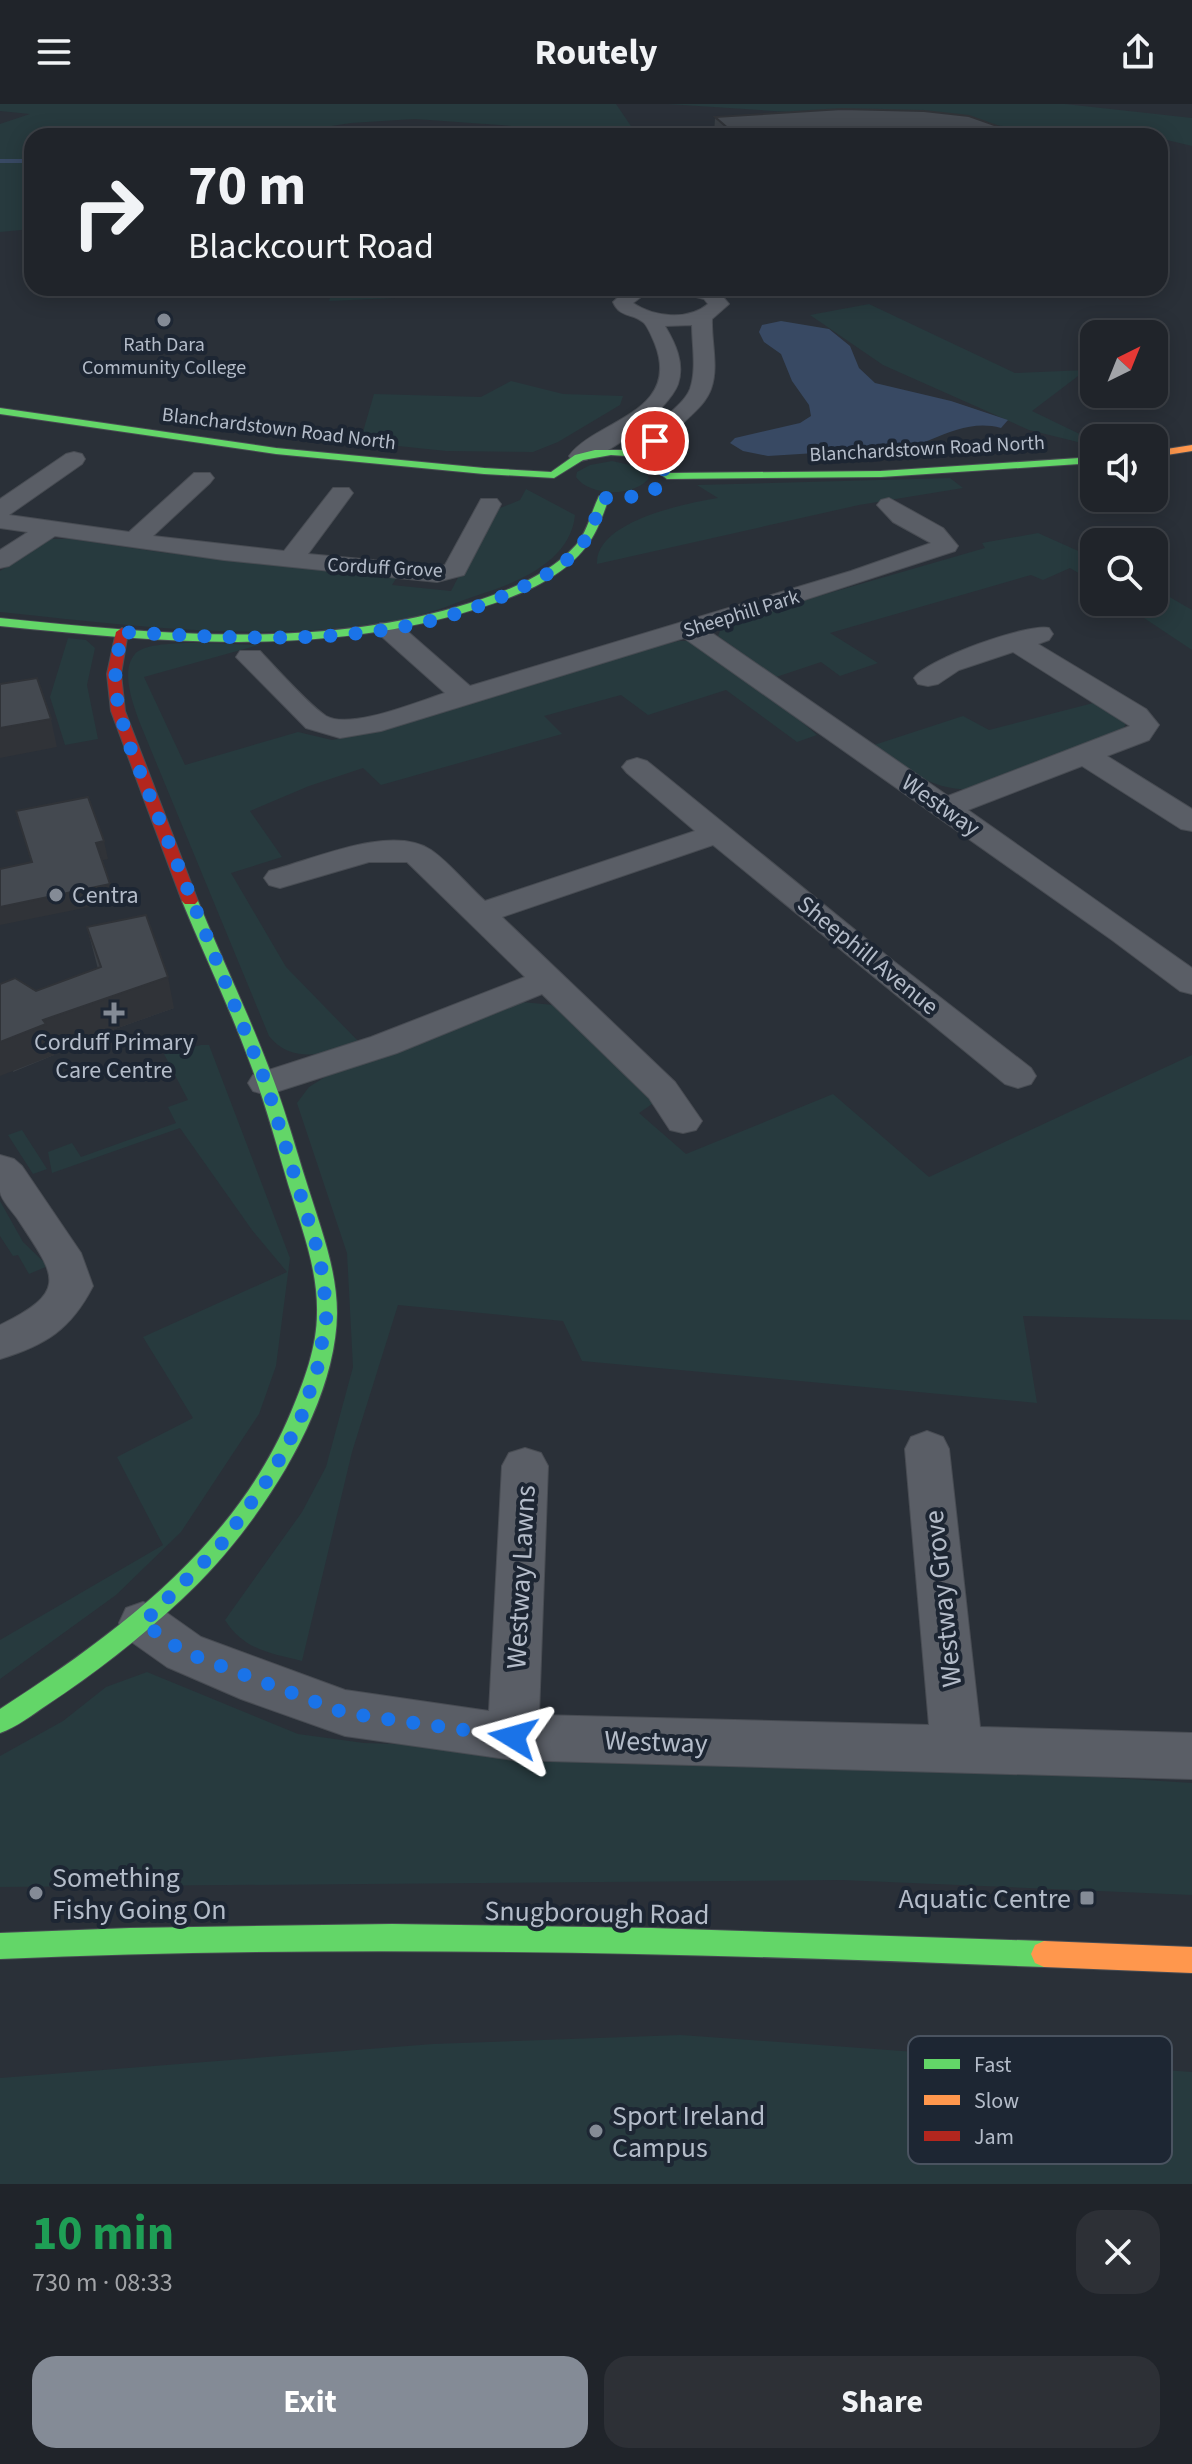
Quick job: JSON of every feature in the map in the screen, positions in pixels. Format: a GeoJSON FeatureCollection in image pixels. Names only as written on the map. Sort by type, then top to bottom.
{"type":"FeatureCollection","features":[{"type":"Feature","properties":{"kind":"main road","name":"Blanchardstown Road North"},"geometry":{"type":"LineString","coordinates":[[0,411],[279,453],[421,467],[554,475]]}},
{"type":"Feature","properties":{"kind":"main road"},"geometry":{"type":"LineString","coordinates":[[1168,452],[1192,448]]}},
{"type":"Feature","properties":{"kind":"main road","name":"Blanchardstown Road North"},"geometry":{"type":"LineString","coordinates":[[580,456],[612,452],[662,469],[842,477],[948,473],[1080,461]]}},
{"type":"Feature","properties":{"kind":"main road"},"geometry":{"type":"LineString","coordinates":[[0,622],[122,632],[271,638],[389,629],[472,608],[544,576],[582,545],[612,498],[574,492],[557,483],[554,475],[566,461],[580,456]]}},
{"type":"Feature","properties":{"kind":"main road"},"geometry":{"type":"LineString","coordinates":[[653,491],[663,484],[662,469]]}},
{"type":"Feature","properties":{"kind":"main road"},"geometry":{"type":"LineString","coordinates":[[0,1722],[56,1687],[143,1623],[220,1546],[251,1506],[300,1421],[318,1366],[327,1313],[320,1258],[266,1083],[191,904],[118,711],[114,674],[122,632]]}},
{"type":"Feature","properties":{"kind":"main road","name":"Snugborough Road"},"geometry":{"type":"LineString","coordinates":[[0,1946],[176,1937],[487,1938],[777,1943],[1192,1960]]}},
{"type":"Feature","properties":{"kind":"street"},"geometry":{"type":"LineString","coordinates":[[630,296],[623,302],[631,312],[672,319],[702,316],[716,309],[717,299],[711,296]]}},
{"type":"Feature","properties":{"kind":"street"},"geometry":{"type":"LineString","coordinates":[[662,469],[652,449],[655,441],[688,408],[701,389],[705,372],[700,344],[702,316]]}},
{"type":"Feature","properties":{"kind":"street"},"geometry":{"type":"LineString","coordinates":[[580,456],[650,409],[669,382],[672,359],[665,340],[650,317]]}},
{"type":"Feature","properties":{"kind":"street"},"geometry":{"type":"LineString","coordinates":[[0,510],[74,459]]}},
{"type":"Feature","properties":{"kind":"street"},"geometry":{"type":"LineString","coordinates":[[133,541],[202,478]]}},
{"type":"Feature","properties":{"kind":"street","name":"Corduff Grove"},"geometry":{"type":"LineString","coordinates":[[290,560],[341,493]]}},
{"type":"Feature","properties":{"kind":"street","name":"Corduff Grove"},"geometry":{"type":"LineString","coordinates":[[0,521],[133,541],[437,574],[455,570],[489,504]]}},
{"type":"Feature","properties":{"kind":"street","name":"Sheephill Park"},"geometry":{"type":"LineString","coordinates":[[250,657],[313,720],[330,727],[371,725],[689,629],[942,550],[946,546],[939,536],[896,514],[889,505]]}},
{"type":"Feature","properties":{"kind":"street"},"geometry":{"type":"LineString","coordinates":[[0,561],[49,529]]}},
{"type":"Feature","properties":{"kind":"street"},"geometry":{"type":"LineString","coordinates":[[389,629],[465,696]]}},
{"type":"Feature","properties":{"kind":"street","name":"Westway"},"geometry":{"type":"LineString","coordinates":[[689,629],[1192,984]]}},
{"type":"Feature","properties":{"kind":"street"},"geometry":{"type":"LineString","coordinates":[[928,678],[949,664],[1029,637],[1136,715],[1145,725],[1139,734],[945,808]]}},
{"type":"Feature","properties":{"kind":"street"},"geometry":{"type":"LineString","coordinates":[[1085,755],[1192,822]]}},
{"type":"Feature","properties":{"kind":"street","name":"Sheephill Avenue"},"geometry":{"type":"LineString","coordinates":[[637,767],[1018,1076]]}},
{"type":"Feature","properties":{"kind":"street"},"geometry":{"type":"LineString","coordinates":[[481,913],[719,833]]}},
{"type":"Feature","properties":{"kind":"street"},"geometry":{"type":"LineString","coordinates":[[280,878],[385,849],[404,849],[426,862],[662,1090],[683,1121]]}},
{"type":"Feature","properties":{"kind":"street"},"geometry":{"type":"LineString","coordinates":[[266,1083],[384,1045],[547,980]]}},
{"type":"Feature","properties":{"kind":"street"},"geometry":{"type":"LineString","coordinates":[[0,1168],[8,1175],[67,1263],[72,1286],[63,1304],[41,1323],[0,1343]]}},
{"type":"Feature","properties":{"kind":"street","name":"Westway Grove"},"geometry":{"type":"LineString","coordinates":[[927,1449],[957,1749]]}},
{"type":"Feature","properties":{"kind":"street","name":"Westway Lawns"},"geometry":{"type":"LineString","coordinates":[[513,1737],[525,1466]]}},
{"type":"Feature","properties":{"kind":"street","name":"Westway"},"geometry":{"type":"LineString","coordinates":[[143,1623],[184,1652],[345,1713],[513,1737],[1192,1756]]}},
{"type":"Feature","properties":{"kind":"green space"},"geometry":{"type":"Polygon","coordinates":[[[0,104],[616,104],[632,128],[540,128],[415,119],[318,128],[24,128],[24,230],[0,232],[0,124],[30,114],[0,111],[0,104]]]}},
{"type":"Feature","properties":{"kind":"green space"},"geometry":{"type":"Polygon","coordinates":[[[667,104],[1065,104],[1192,118],[1192,146],[1168,140],[1168,128],[1033,128],[667,104]]]}},
{"type":"Feature","properties":{"kind":"green space"},"geometry":{"type":"Polygon","coordinates":[[[428,126],[458,128],[367,128],[428,126]]]}},
{"type":"Feature","properties":{"kind":"green space"},"geometry":{"type":"Polygon","coordinates":[[[331,296],[439,296],[329,301],[331,296]]]}},
{"type":"Feature","properties":{"kind":"green space"},"geometry":{"type":"Polygon","coordinates":[[[869,304],[1015,373],[1080,370],[1080,375],[1032,411],[1080,434],[1080,443],[1029,430],[883,365],[810,315],[869,304]]]}},
{"type":"Feature","properties":{"kind":"green space"},"geometry":{"type":"Polygon","coordinates":[[[511,381],[563,394],[623,396],[620,405],[558,442],[533,452],[446,451],[360,442],[374,394],[481,397],[511,381]]]}},
{"type":"Feature","properties":{"kind":"green space"},"geometry":{"type":"Polygon","coordinates":[[[612,461],[643,468],[649,478],[634,489],[612,492],[591,488],[576,477],[577,472],[590,465],[612,461]]]}},
{"type":"Feature","properties":{"kind":"green space"},"geometry":{"type":"Polygon","coordinates":[[[950,478],[963,488],[859,505],[597,564],[600,549],[611,536],[626,526],[666,510],[718,498],[697,485],[950,478]]]}},
{"type":"Feature","properties":{"kind":"green space"},"geometry":{"type":"Polygon","coordinates":[[[526,489],[575,515],[572,530],[554,556],[514,582],[418,616],[357,626],[255,632],[153,627],[0,612],[0,571],[51,539],[397,577],[392,585],[451,591],[493,511],[520,500],[526,489]]]}},
{"type":"Feature","properties":{"kind":"green space"},"geometry":{"type":"Polygon","coordinates":[[[1038,533],[1080,552],[1080,574],[1070,568],[1043,580],[1031,575],[830,633],[878,663],[840,676],[821,662],[776,677],[718,636],[722,626],[740,619],[985,548],[982,543],[1038,533]]]}},
{"type":"Feature","properties":{"kind":"green space"},"geometry":{"type":"Polygon","coordinates":[[[1168,596],[1192,610],[1192,650],[1141,616],[1168,616],[1168,596]]]}},
{"type":"Feature","properties":{"kind":"green space"},"geometry":{"type":"Polygon","coordinates":[[[68,638],[86,640],[95,648],[87,685],[98,739],[65,745],[50,697],[68,638]]]}},
{"type":"Feature","properties":{"kind":"green space"},"geometry":{"type":"Polygon","coordinates":[[[679,641],[689,641],[760,686],[817,735],[797,742],[726,690],[648,715],[621,695],[544,716],[562,734],[381,785],[363,768],[250,811],[282,857],[231,873],[286,967],[359,1042],[324,1053],[300,1054],[289,1051],[269,1036],[139,721],[128,678],[128,669],[135,654],[157,645],[259,645],[144,677],[185,765],[298,732],[332,740],[365,734],[679,641]]]}},
{"type":"Feature","properties":{"kind":"green space"},"geometry":{"type":"Polygon","coordinates":[[[1101,701],[1127,721],[1122,732],[967,789],[941,786],[929,781],[874,745],[963,716],[989,730],[1101,701]]]}},
{"type":"Feature","properties":{"kind":"green space"},"geometry":{"type":"Polygon","coordinates":[[[522,1002],[554,1005],[655,1102],[639,1113],[686,1154],[833,1094],[929,1177],[1192,1055],[1192,1320],[1023,1316],[1037,1403],[582,1361],[563,1321],[398,1305],[352,1452],[302,1661],[259,1649],[241,1638],[225,1620],[302,1512],[326,1467],[353,1367],[347,1253],[297,1103],[309,1087],[325,1077],[522,1002]]]}},
{"type":"Feature","properties":{"kind":"green space"},"geometry":{"type":"Polygon","coordinates":[[[209,1045],[290,1258],[276,1366],[259,1414],[181,1532],[116,1595],[0,1679],[0,1640],[163,1545],[117,1457],[193,1418],[143,1337],[287,1272],[252,1230],[180,1128],[52,1173],[48,1152],[72,1143],[81,1157],[176,1123],[168,1107],[188,1100],[164,1054],[209,1045]]]}},
{"type":"Feature","properties":{"kind":"green space"},"geometry":{"type":"Polygon","coordinates":[[[22,1130],[47,1169],[33,1174],[8,1135],[22,1130]]]}},
{"type":"Feature","properties":{"kind":"green space"},"geometry":{"type":"Polygon","coordinates":[[[0,1201],[23,1242],[48,1266],[29,1274],[18,1255],[13,1256],[0,1236],[0,1201]]]}},
{"type":"Feature","properties":{"kind":"green space"},"geometry":{"type":"Polygon","coordinates":[[[147,1672],[298,1734],[364,1743],[804,1758],[1192,1783],[1192,1895],[841,1880],[0,1887],[0,1756],[63,1721],[106,1687],[147,1672]]]}},
{"type":"Feature","properties":{"kind":"green space","name":"Sport Ireland Campus"},"geometry":{"type":"Polygon","coordinates":[[[681,2035],[908,2051],[908,2164],[1172,2164],[1172,2071],[1192,2072],[1192,2184],[0,2184],[0,2078],[433,2044],[681,2035]]]}},
{"type":"Feature","properties":{"kind":"water"},"geometry":{"type":"Polygon","coordinates":[[[781,321],[829,329],[850,346],[859,368],[875,383],[951,401],[1008,420],[1001,428],[965,428],[916,446],[882,452],[864,450],[768,456],[743,451],[730,443],[735,438],[800,423],[811,416],[809,405],[792,381],[781,354],[764,342],[759,332],[762,325],[781,321]]]}},
{"type":"Feature","properties":{"kind":"building"},"geometry":{"type":"Polygon","coordinates":[[[842,109],[924,111],[969,116],[1003,128],[728,128],[715,117],[842,109]]]}},
{"type":"Feature","properties":{"kind":"building"},"geometry":{"type":"Polygon","coordinates":[[[37,678],[51,719],[0,728],[0,684],[37,678]]]}},
{"type":"Feature","properties":{"kind":"building"},"geometry":{"type":"Polygon","coordinates":[[[88,797],[104,841],[96,843],[110,884],[0,907],[0,869],[32,862],[16,811],[88,797]]]}},
{"type":"Feature","properties":{"kind":"building"},"geometry":{"type":"Polygon","coordinates":[[[146,915],[168,977],[43,1020],[46,1024],[0,1042],[0,984],[15,978],[36,991],[101,967],[87,927],[146,915]]]}},
{"type":"Feature","properties":{"kind":"waterway"},"geometry":{"type":"LineString","coordinates":[[0,161],[24,161]]}},
{"type":"Feature","properties":{"kind":"traffic: fast"},"geometry":{"type":"LineString","coordinates":[[0,411],[276,451],[554,475]]}},
{"type":"Feature","properties":{"kind":"traffic: fast"},"geometry":{"type":"LineString","coordinates":[[554,475],[579,457],[611,452],[642,458],[656,465],[667,476]]}},
{"type":"Feature","properties":{"kind":"traffic: fast"},"geometry":{"type":"LineString","coordinates":[[667,476],[881,474],[1080,461]]}},
{"type":"Feature","properties":{"kind":"traffic: fast"},"geometry":{"type":"LineString","coordinates":[[0,622],[124,634],[249,639],[372,631],[433,619],[492,600],[551,572],[584,542],[603,498]]}},
{"type":"Feature","properties":{"kind":"traffic: fast"},"geometry":{"type":"LineString","coordinates":[[0,1722],[49,1691],[142,1621],[186,1582],[225,1539],[260,1493],[289,1443],[311,1389],[322,1351],[327,1322],[326,1296],[313,1234],[258,1062],[190,901]]}},
{"type":"Feature","properties":{"kind":"traffic: fast"},"geometry":{"type":"LineString","coordinates":[[0,1946],[392,1937],[783,1944],[1044,1954]]}},
{"type":"Feature","properties":{"kind":"traffic: slow"},"geometry":{"type":"LineString","coordinates":[[1168,452],[1192,448]]}},
{"type":"Feature","properties":{"kind":"traffic: slow"},"geometry":{"type":"LineString","coordinates":[[1044,1954],[1192,1960]]}},
{"type":"Feature","properties":{"kind":"traffic: jam"},"geometry":{"type":"LineString","coordinates":[[122,632],[114,674],[118,711],[190,901]]}},
{"type":"Feature","properties":{"kind":"place","name":"Rath Dara Community College"},"geometry":{"type":"Point","coordinates":[164,320]}},
{"type":"Feature","properties":{"kind":"place","name":"Centra"},"geometry":{"type":"Point","coordinates":[56,895]}},
{"type":"Feature","properties":{"kind":"place","name":"Corduff Primary Care Centre"},"geometry":{"type":"Point","coordinates":[114,1013]}},
{"type":"Feature","properties":{"kind":"place","name":"Something Fishy Going On"},"geometry":{"type":"Point","coordinates":[36,1893]}},
{"type":"Feature","properties":{"kind":"place","name":"Aquatic Centre"},"geometry":{"type":"Point","coordinates":[1087,1898]}},
{"type":"Feature","properties":{"kind":"place","name":"Sport Ireland Campus"},"geometry":{"type":"Point","coordinates":[596,2131]}},
{"type":"Feature","properties":{"kind":"route"},"geometry":{"type":"LineString","coordinates":[[513,1737],[345,1713],[259,1683],[184,1652],[143,1623],[220,1546],[271,1475],[300,1421],[318,1366],[327,1313],[320,1258],[266,1083],[128,742],[113,686],[115,662],[122,632],[227,638],[345,634],[430,620],[503,597],[544,576],[573,554],[587,537],[603,498],[638,496],[663,484],[667,476],[656,462],[652,449],[655,441]]}}]}
